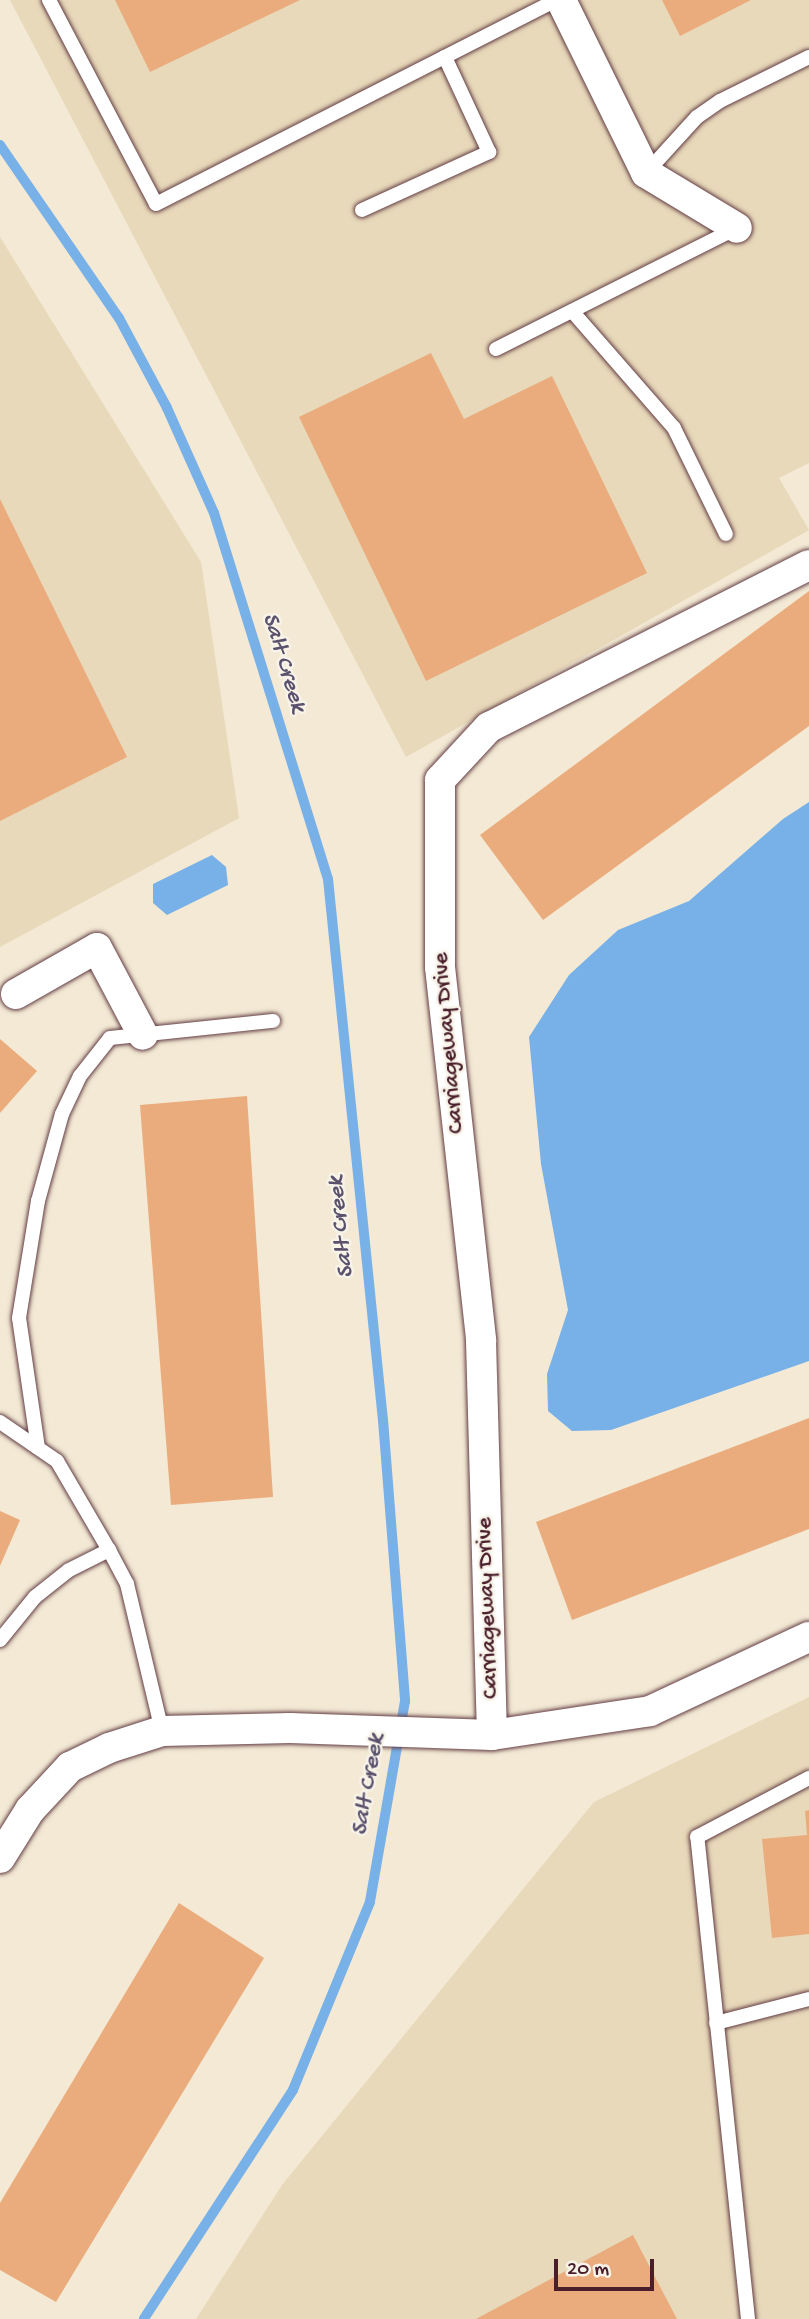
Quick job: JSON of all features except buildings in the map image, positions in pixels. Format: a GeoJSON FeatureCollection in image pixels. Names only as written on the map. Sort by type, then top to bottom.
{"type":"FeatureCollection","features":[{"type":"Feature","properties":{"kind":"street"},"geometry":{"type":"LineString","coordinates":[[558,0],[646,173],[737,228]]}},
{"type":"Feature","properties":{"kind":"street","name":"Carriageway Drive"},"geometry":{"type":"LineString","coordinates":[[492,1735],[481,1340],[440,967],[440,780],[489,727],[809,565]]}},
{"type":"Feature","properties":{"kind":"street"},"geometry":{"type":"LineString","coordinates":[[16,994],[97,948],[142,1035]]}},
{"type":"Feature","properties":{"kind":"street"},"geometry":{"type":"LineString","coordinates":[[0,1858],[30,1810],[70,1768],[109,1748],[162,1731],[290,1728],[492,1735],[650,1711],[809,1637]]}},
{"type":"Feature","properties":{"kind":"lane"},"geometry":{"type":"LineString","coordinates":[[50,0],[156,204],[558,0]]}},
{"type":"Feature","properties":{"kind":"lane"},"geometry":{"type":"LineString","coordinates":[[362,210],[489,152],[445,57]]}},
{"type":"Feature","properties":{"kind":"lane"},"geometry":{"type":"LineString","coordinates":[[646,173],[697,117],[720,101],[809,57]]}},
{"type":"Feature","properties":{"kind":"lane"},"geometry":{"type":"LineString","coordinates":[[496,349],[737,228]]}},
{"type":"Feature","properties":{"kind":"lane"},"geometry":{"type":"LineString","coordinates":[[572,311],[674,428],[726,534]]}},
{"type":"Feature","properties":{"kind":"lane"},"geometry":{"type":"LineString","coordinates":[[38,1448],[19,1318],[38,1201],[62,1114],[80,1076],[110,1038],[273,1021]]}},
{"type":"Feature","properties":{"kind":"lane"},"geometry":{"type":"LineString","coordinates":[[0,1422],[57,1461],[127,1584],[162,1731]]}},
{"type":"Feature","properties":{"kind":"lane"},"geometry":{"type":"LineString","coordinates":[[0,1640],[35,1597],[69,1570],[109,1550]]}},
{"type":"Feature","properties":{"kind":"lane"},"geometry":{"type":"LineString","coordinates":[[747,2319],[697,1837],[809,1778]]}},
{"type":"Feature","properties":{"kind":"lane"},"geometry":{"type":"LineString","coordinates":[[716,2023],[809,1998]]}},
{"type":"Feature","properties":{"kind":"shaded area"},"geometry":{"type":"Polygon","coordinates":[[[10,0],[809,0],[809,463],[779,478],[809,530],[406,757],[10,0]]]}},
{"type":"Feature","properties":{"kind":"shaded area"},"geometry":{"type":"Polygon","coordinates":[[[0,237],[201,562],[239,818],[0,947],[0,237]]]}},
{"type":"Feature","properties":{"kind":"shaded area"},"geometry":{"type":"Polygon","coordinates":[[[809,1697],[809,2319],[196,2319],[282,2185],[594,1802],[809,1697]]]}},
{"type":"Feature","properties":{"kind":"water"},"geometry":{"type":"Polygon","coordinates":[[[809,802],[809,1361],[611,1430],[572,1431],[548,1411],[547,1374],[568,1310],[541,1164],[529,1037],[569,975],[618,930],[689,901],[783,819],[809,802]]]}},
{"type":"Feature","properties":{"kind":"water"},"geometry":{"type":"Polygon","coordinates":[[[212,855],[226,867],[228,885],[167,915],[153,903],[153,884],[212,855]]]}},
{"type":"Feature","properties":{"kind":"waterway","name":"Salt Creek"},"geometry":{"type":"LineString","coordinates":[[0,145],[119,318],[167,408],[214,513],[328,879],[383,1420],[405,1701],[370,1902],[293,2090],[144,2319]]}}]}
